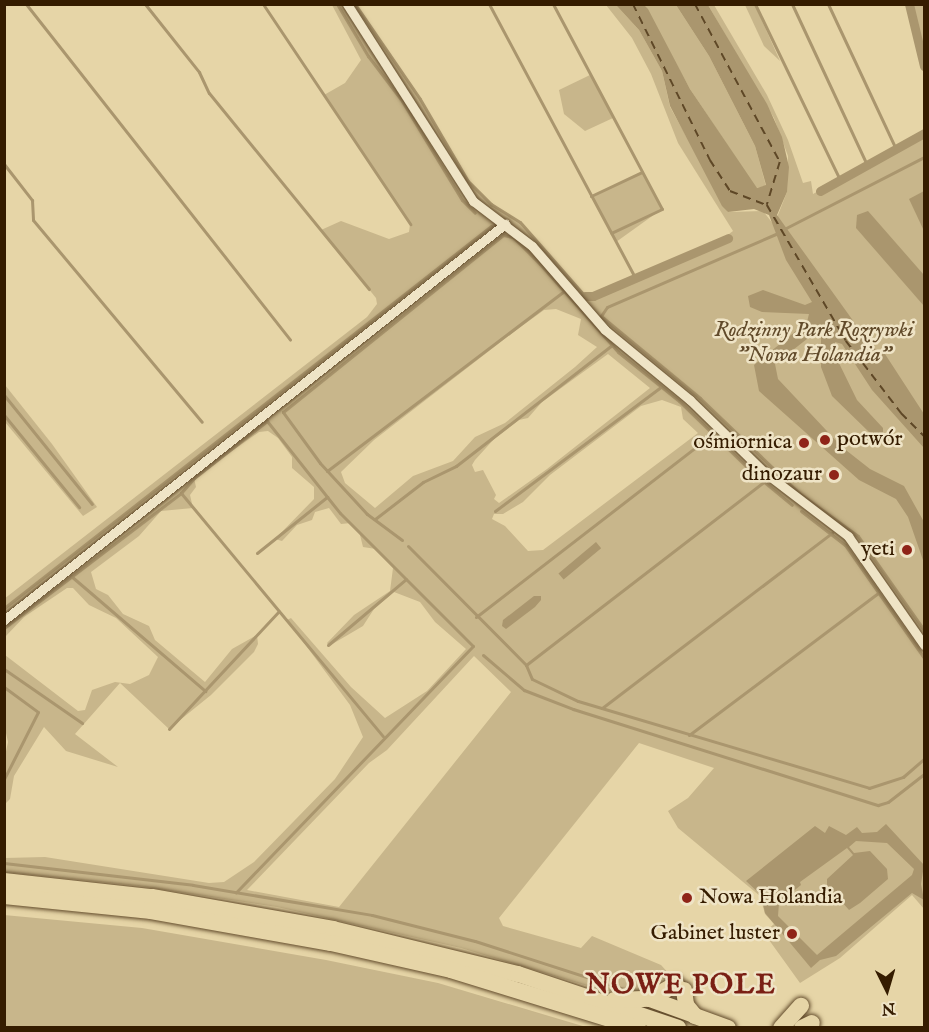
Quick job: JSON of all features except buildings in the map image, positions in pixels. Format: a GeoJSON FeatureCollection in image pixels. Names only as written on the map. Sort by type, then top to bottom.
{"type":"FeatureCollection","features":[{"type":"Feature","properties":{"kind":"highway"},"geometry":{"type":"LineString","coordinates":[[4,881],[152,897],[269,916],[452,956],[586,996],[678,1028]]}},
{"type":"Feature","properties":{"kind":"highway"},"geometry":{"type":"LineString","coordinates":[[4,896],[151,911],[331,943],[451,970],[638,1028]]}},
{"type":"Feature","properties":{"kind":"highway"},"geometry":{"type":"LineString","coordinates":[[650,999],[680,987],[686,1005],[695,1016]]}},
{"type":"Feature","properties":{"kind":"highway"},"geometry":{"type":"LineString","coordinates":[[586,996],[650,999],[728,1028]]}},
{"type":"Feature","properties":{"kind":"highway"},"geometry":{"type":"LineString","coordinates":[[781,1028],[801,1006]]}},
{"type":"Feature","properties":{"kind":"street"},"geometry":{"type":"LineString","coordinates":[[347,4],[418,109],[466,192],[532,246],[620,343],[690,400],[790,496],[848,536],[924,645]]}},
{"type":"Feature","properties":{"kind":"street"},"geometry":{"type":"LineString","coordinates":[[4,620],[505,224]]}},
{"type":"Feature","properties":{"kind":"green space","name":"Rodzinny Park Rozrywki \"Nowa Holandia\""},"geometry":{"type":"Polygon","coordinates":[[[332,5],[355,5],[420,99],[468,181],[490,204],[520,222],[586,296],[717,243],[733,231],[678,143],[651,74],[632,38],[606,5],[616,5],[639,30],[662,71],[670,107],[728,212],[763,211],[774,225],[787,192],[788,156],[774,118],[708,5],[714,5],[767,95],[788,140],[803,183],[811,181],[813,194],[924,133],[924,909],[912,895],[840,958],[800,983],[764,933],[774,924],[765,914],[760,896],[678,828],[668,811],[688,798],[714,768],[639,743],[499,918],[503,926],[581,948],[592,936],[661,965],[671,976],[666,980],[656,976],[644,982],[638,994],[601,990],[461,948],[277,907],[139,886],[5,872],[5,858],[45,857],[209,883],[224,882],[254,862],[335,779],[363,737],[350,705],[287,620],[291,618],[351,687],[385,718],[427,691],[466,649],[435,622],[420,602],[394,592],[374,609],[363,626],[329,646],[327,643],[354,615],[390,591],[393,568],[376,549],[363,547],[359,531],[351,523],[341,524],[329,508],[315,512],[312,520],[297,525],[282,541],[275,539],[314,499],[314,487],[292,468],[292,457],[278,438],[268,431],[259,432],[194,478],[196,487],[190,495],[193,508],[161,511],[139,536],[91,572],[96,589],[108,595],[123,614],[149,626],[155,640],[205,682],[232,649],[257,635],[258,644],[254,652],[211,695],[169,729],[120,683],[75,734],[118,767],[66,751],[44,727],[14,776],[10,799],[5,804],[5,756],[8,742],[4,724],[5,655],[78,711],[85,710],[92,690],[115,682],[130,684],[149,675],[158,657],[116,618],[89,605],[73,588],[67,588],[24,617],[5,637],[4,599],[367,317],[377,304],[376,298],[321,230],[341,221],[389,239],[409,232],[410,224],[324,95],[345,83],[361,60],[332,5]],[[556,309],[544,310],[374,440],[341,472],[345,483],[375,508],[413,476],[453,461],[475,437],[505,423],[597,347],[578,335],[581,319],[556,309]],[[608,354],[542,402],[528,418],[519,420],[495,438],[472,465],[475,472],[483,470],[496,495],[494,499],[499,503],[547,469],[650,388],[608,354]],[[662,400],[641,406],[550,475],[523,502],[503,514],[494,514],[492,519],[505,526],[528,551],[543,550],[698,433],[683,419],[681,407],[662,400]],[[474,656],[387,750],[369,763],[247,890],[339,907],[511,692],[474,656]]]}},
{"type":"Feature","properties":{"kind":"green space"},"geometry":{"type":"Polygon","coordinates":[[[644,5],[676,5],[709,56],[755,146],[766,186],[756,188],[690,89],[644,5]]]}},
{"type":"Feature","properties":{"kind":"green space"},"geometry":{"type":"Polygon","coordinates":[[[745,5],[755,5],[780,61],[764,46],[745,5]]]}},
{"type":"Feature","properties":{"kind":"green space"},"geometry":{"type":"Polygon","coordinates":[[[909,5],[924,5],[924,66],[914,19],[909,5]]]}},
{"type":"Feature","properties":{"kind":"green space"},"geometry":{"type":"Polygon","coordinates":[[[590,75],[613,118],[585,131],[564,114],[559,90],[590,75]]]}},
{"type":"Feature","properties":{"kind":"green space"},"geometry":{"type":"Polygon","coordinates":[[[642,172],[662,209],[616,242],[591,196],[642,172]]]}},
{"type":"Feature","properties":{"kind":"green space"},"geometry":{"type":"Polygon","coordinates":[[[5,385],[52,444],[97,507],[83,516],[5,422],[5,385]]]}},
{"type":"Feature","properties":{"kind":"green space"},"geometry":{"type":"Polygon","coordinates":[[[4,915],[142,928],[326,960],[438,983],[586,1027],[5,1027],[4,915]]]}},
{"type":"Feature","properties":{"kind":"shaded area"},"geometry":{"type":"Polygon","coordinates":[[[616,5],[644,5],[648,9],[690,89],[757,188],[766,185],[755,146],[709,56],[676,5],[708,5],[767,104],[782,137],[789,167],[787,192],[777,215],[872,347],[885,354],[924,414],[924,448],[872,390],[842,344],[835,342],[836,357],[857,400],[883,428],[883,437],[869,432],[832,396],[821,367],[821,328],[775,364],[778,379],[842,447],[870,469],[904,486],[924,522],[924,563],[908,517],[896,499],[859,480],[759,391],[754,365],[807,322],[809,314],[762,312],[750,307],[748,296],[763,290],[805,305],[812,302],[786,260],[769,215],[754,209],[728,212],[722,206],[670,106],[662,71],[639,30],[616,5]]]}},
{"type":"Feature","properties":{"kind":"shaded area"},"geometry":{"type":"Polygon","coordinates":[[[924,191],[924,231],[909,199],[924,191]]]}},
{"type":"Feature","properties":{"kind":"shaded area"},"geometry":{"type":"Polygon","coordinates":[[[868,211],[924,275],[924,306],[856,228],[857,215],[868,211]]]}},
{"type":"Feature","properties":{"kind":"shaded area"},"geometry":{"type":"Polygon","coordinates":[[[596,542],[601,548],[564,580],[558,573],[596,542]]]}},
{"type":"Feature","properties":{"kind":"shaded area"},"geometry":{"type":"Polygon","coordinates":[[[534,596],[541,596],[541,600],[535,607],[506,629],[502,626],[503,620],[534,596]]]}},
{"type":"Feature","properties":{"kind":"shaded area"},"geometry":{"type":"Polygon","coordinates":[[[886,824],[924,865],[921,884],[924,900],[912,893],[836,956],[820,960],[811,968],[765,913],[761,895],[746,881],[815,826],[825,833],[829,826],[846,835],[857,827],[862,833],[877,832],[886,824]],[[856,841],[849,847],[854,853],[870,851],[887,869],[888,879],[849,910],[827,885],[827,879],[853,855],[847,848],[800,882],[801,885],[779,903],[778,916],[817,955],[912,875],[914,869],[887,843],[856,841]]]}},
{"type":"Feature","properties":{"kind":"waterway"},"geometry":{"type":"LineString","coordinates":[[26,4],[290,340]]}},
{"type":"Feature","properties":{"kind":"waterway"},"geometry":{"type":"LineString","coordinates":[[145,4],[199,72],[209,93],[369,289]]}},
{"type":"Feature","properties":{"kind":"waterway"},"geometry":{"type":"LineString","coordinates":[[263,4],[410,224]]}},
{"type":"Feature","properties":{"kind":"waterway"},"geometry":{"type":"LineString","coordinates":[[337,4],[368,56],[402,101],[462,200],[475,213]]}},
{"type":"Feature","properties":{"kind":"waterway"},"geometry":{"type":"LineString","coordinates":[[355,4],[420,99],[468,181],[491,204],[520,222],[585,296]]}},
{"type":"Feature","properties":{"kind":"waterway"},"geometry":{"type":"LineString","coordinates":[[489,4],[635,278]]}},
{"type":"Feature","properties":{"kind":"waterway"},"geometry":{"type":"LineString","coordinates":[[553,4],[662,209],[611,233]]}},
{"type":"Feature","properties":{"kind":"waterway"},"geometry":{"type":"LineString","coordinates":[[755,4],[840,180]]}},
{"type":"Feature","properties":{"kind":"waterway"},"geometry":{"type":"LineString","coordinates":[[792,4],[867,165]]}},
{"type":"Feature","properties":{"kind":"waterway"},"geometry":{"type":"LineString","coordinates":[[828,4],[896,149]]}},
{"type":"Feature","properties":{"kind":"waterway"},"geometry":{"type":"LineString","coordinates":[[909,4],[924,66]]}},
{"type":"Feature","properties":{"kind":"waterway"},"geometry":{"type":"LineString","coordinates":[[820,191],[924,133]]}},
{"type":"Feature","properties":{"kind":"waterway"},"geometry":{"type":"LineString","coordinates":[[786,228],[924,157]]}},
{"type":"Feature","properties":{"kind":"waterway"},"geometry":{"type":"LineString","coordinates":[[4,164],[32,200],[33,220],[202,422]]}},
{"type":"Feature","properties":{"kind":"waterway"},"geometry":{"type":"LineString","coordinates":[[591,196],[642,172]]}},
{"type":"Feature","properties":{"kind":"waterway"},"geometry":{"type":"LineString","coordinates":[[4,608],[491,226]]}},
{"type":"Feature","properties":{"kind":"waterway"},"geometry":{"type":"LineString","coordinates":[[778,233],[607,307],[601,316],[700,398],[799,493],[858,536],[924,630]]}},
{"type":"Feature","properties":{"kind":"waterway"},"geometry":{"type":"LineString","coordinates":[[402,540],[367,514],[320,463],[283,412],[503,235],[513,237],[540,264],[618,352],[679,401],[751,471],[792,505]]}},
{"type":"Feature","properties":{"kind":"waterway"},"geometry":{"type":"LineString","coordinates":[[585,296],[593,296],[728,238]]}},
{"type":"Feature","properties":{"kind":"waterway"},"geometry":{"type":"LineString","coordinates":[[327,471],[563,292]]}},
{"type":"Feature","properties":{"kind":"waterway"},"geometry":{"type":"LineString","coordinates":[[375,519],[423,482],[456,466],[612,345]]}},
{"type":"Feature","properties":{"kind":"waterway"},"geometry":{"type":"LineString","coordinates":[[495,511],[661,387]]}},
{"type":"Feature","properties":{"kind":"waterway"},"geometry":{"type":"LineString","coordinates":[[4,395],[92,504]]}},
{"type":"Feature","properties":{"kind":"waterway"},"geometry":{"type":"LineString","coordinates":[[4,415],[79,507]]}},
{"type":"Feature","properties":{"kind":"waterway"},"geometry":{"type":"LineString","coordinates":[[4,628],[181,493],[194,478],[267,421],[340,513],[473,646],[236,892]]}},
{"type":"Feature","properties":{"kind":"waterway"},"geometry":{"type":"LineString","coordinates":[[476,617],[713,434]]}},
{"type":"Feature","properties":{"kind":"waterway"},"geometry":{"type":"LineString","coordinates":[[526,665],[764,482]]}},
{"type":"Feature","properties":{"kind":"waterway"},"geometry":{"type":"LineString","coordinates":[[181,493],[383,736]]}},
{"type":"Feature","properties":{"kind":"waterway"},"geometry":{"type":"LineString","coordinates":[[257,553],[327,497]]}},
{"type":"Feature","properties":{"kind":"waterway"},"geometry":{"type":"LineString","coordinates":[[801,511],[845,545],[924,658]]}},
{"type":"Feature","properties":{"kind":"waterway"},"geometry":{"type":"LineString","coordinates":[[602,708],[832,533]]}},
{"type":"Feature","properties":{"kind":"waterway"},"geometry":{"type":"LineString","coordinates":[[408,546],[526,665],[532,679],[578,701],[869,788],[903,777],[924,759]]}},
{"type":"Feature","properties":{"kind":"waterway"},"geometry":{"type":"LineString","coordinates":[[71,576],[205,691]]}},
{"type":"Feature","properties":{"kind":"waterway"},"geometry":{"type":"LineString","coordinates":[[328,645],[406,579]]}},
{"type":"Feature","properties":{"kind":"waterway"},"geometry":{"type":"LineString","coordinates":[[689,735],[878,593]]}},
{"type":"Feature","properties":{"kind":"waterway"},"geometry":{"type":"LineString","coordinates":[[169,729],[279,611]]}},
{"type":"Feature","properties":{"kind":"waterway"},"geometry":{"type":"LineString","coordinates":[[483,655],[524,690],[573,709],[878,805],[888,802],[924,774]]}},
{"type":"Feature","properties":{"kind":"waterway"},"geometry":{"type":"LineString","coordinates":[[4,669],[82,723]]}},
{"type":"Feature","properties":{"kind":"waterway"},"geometry":{"type":"LineString","coordinates":[[4,687],[38,712],[4,779]]}},
{"type":"Feature","properties":{"kind":"waterway"},"geometry":{"type":"LineString","coordinates":[[4,863],[193,885],[372,915],[475,941],[633,992]]}},
{"type":"Feature","properties":{"kind":"ferry route"},"geometry":{"type":"LineString","coordinates":[[633,4],[710,160],[730,191],[767,205],[846,341],[901,413],[924,436]]}},
{"type":"Feature","properties":{"kind":"ferry route"},"geometry":{"type":"LineString","coordinates":[[695,4],[780,162],[767,205]]}},
{"type":"Feature","properties":{"kind":"place","name":"potwór"},"geometry":{"type":"Point","coordinates":[825,440]}},
{"type":"Feature","properties":{"kind":"place","name":"ośmiornica"},"geometry":{"type":"Point","coordinates":[804,443]}},
{"type":"Feature","properties":{"kind":"place","name":"dinozaur"},"geometry":{"type":"Point","coordinates":[834,475]}},
{"type":"Feature","properties":{"kind":"place","name":"yeti"},"geometry":{"type":"Point","coordinates":[907,550]}},
{"type":"Feature","properties":{"kind":"place","name":"Nowa Holandia"},"geometry":{"type":"Point","coordinates":[687,898]}},
{"type":"Feature","properties":{"kind":"place","name":"Gabinet luster"},"geometry":{"type":"Point","coordinates":[792,934]}},
{"type":"Feature","properties":{"kind":"district","name":"NOWE POLE"},"geometry":{"type":"Point","coordinates":[681,986]}}]}
